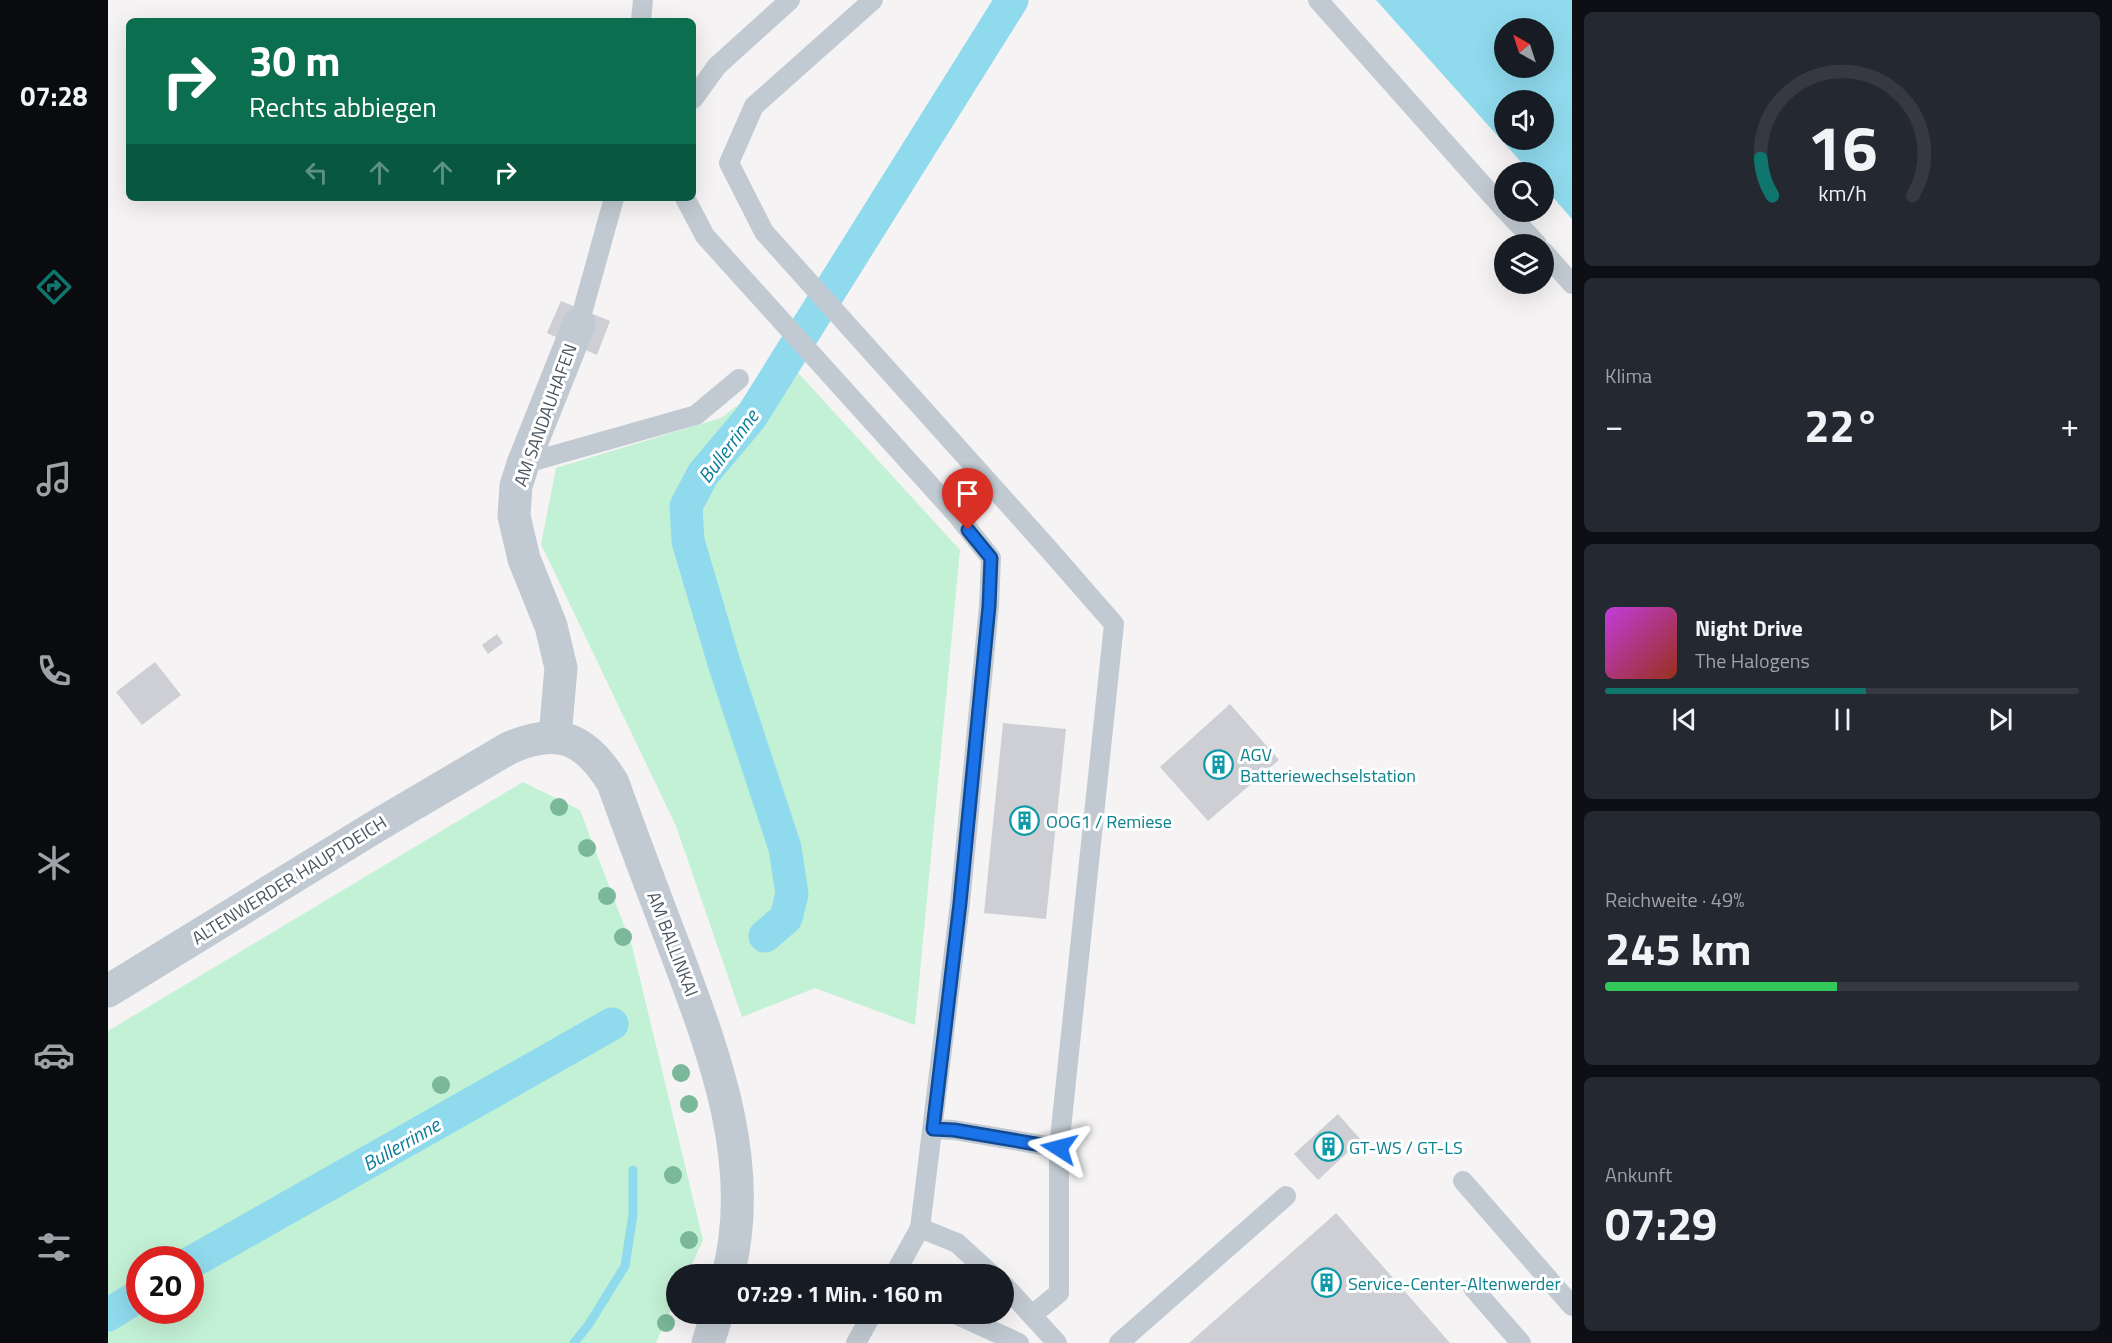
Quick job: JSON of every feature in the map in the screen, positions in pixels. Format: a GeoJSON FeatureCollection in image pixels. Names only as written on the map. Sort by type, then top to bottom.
{"type":"FeatureCollection","features":[{"type":"Feature","properties":{"kind":"street","name":"AM SANDAUHAFEN"},"geometry":{"type":"LineString","coordinates":[[555,737],[561,668],[551,626],[524,559],[514,516],[516,486],[522,464],[579,324]]}},
{"type":"Feature","properties":{"kind":"street","name":"ALTENWERDER HAUPTDEICH"},"geometry":{"type":"LineString","coordinates":[[108,991],[470,770],[528,740],[555,737]]}},
{"type":"Feature","properties":{"kind":"street","name":"AM BALLINKAI"},"geometry":{"type":"LineString","coordinates":[[555,737],[587,750],[600,763],[613,783],[716,1066],[729,1116],[736,1160],[736,1219],[731,1264]]}},
{"type":"Feature","properties":{"kind":"street"},"geometry":{"type":"LineString","coordinates":[[708,1343],[714,1324]]}},
{"type":"Feature","properties":{"kind":"lane"},"geometry":{"type":"LineString","coordinates":[[641,18],[643,0]]}},
{"type":"Feature","properties":{"kind":"lane"},"geometry":{"type":"LineString","coordinates":[[696,95],[717,66],[790,0]]}},
{"type":"Feature","properties":{"kind":"lane"},"geometry":{"type":"LineString","coordinates":[[873,0],[754,105],[729,164],[764,232],[1114,624],[1059,1148],[1059,1293],[1032,1315]]}},
{"type":"Feature","properties":{"kind":"lane"},"geometry":{"type":"LineString","coordinates":[[1318,0],[1494,197]]}},
{"type":"Feature","properties":{"kind":"lane","name":"AM SANDAUHAFEN"},"geometry":{"type":"LineString","coordinates":[[579,324],[613,201]]}},
{"type":"Feature","properties":{"kind":"lane"},"geometry":{"type":"LineString","coordinates":[[687,201],[705,236],[957,515],[991,558],[989,606],[960,903],[933,1129],[920,1228],[900,1264]]}},
{"type":"Feature","properties":{"kind":"lane"},"geometry":{"type":"LineString","coordinates":[[1517,222],[1528,234]]}},
{"type":"Feature","properties":{"kind":"lane"},"geometry":{"type":"LineString","coordinates":[[1554,263],[1572,284]]}},
{"type":"Feature","properties":{"kind":"lane"},"geometry":{"type":"LineString","coordinates":[[522,464],[696,415],[739,378]]}},
{"type":"Feature","properties":{"kind":"lane"},"geometry":{"type":"LineString","coordinates":[[933,1129],[954,1130],[1059,1148]]}},
{"type":"Feature","properties":{"kind":"lane"},"geometry":{"type":"LineString","coordinates":[[1463,1181],[1572,1306]]}},
{"type":"Feature","properties":{"kind":"lane"},"geometry":{"type":"LineString","coordinates":[[1119,1343],[1286,1196]]}},
{"type":"Feature","properties":{"kind":"lane"},"geometry":{"type":"LineString","coordinates":[[920,1228],[957,1243],[980,1264]]}},
{"type":"Feature","properties":{"kind":"lane"},"geometry":{"type":"LineString","coordinates":[[1473,1288],[1521,1343]]}},
{"type":"Feature","properties":{"kind":"lane"},"geometry":{"type":"LineString","coordinates":[[1014,1296],[1057,1343]]}},
{"type":"Feature","properties":{"kind":"lane"},"geometry":{"type":"LineString","coordinates":[[856,1343],[866,1324]]}},
{"type":"Feature","properties":{"kind":"lane"},"geometry":{"type":"LineString","coordinates":[[977,1324],[1019,1343]]}},
{"type":"Feature","properties":{"kind":"green space"},"geometry":{"type":"Polygon","coordinates":[[[791,365],[960,550],[915,1025],[815,988],[742,1017],[676,826],[541,544],[556,468],[721,418],[791,365]]]}},
{"type":"Feature","properties":{"kind":"green space"},"geometry":{"type":"Polygon","coordinates":[[[523,782],[580,810],[632,946],[703,1240],[692,1264],[666,1264],[666,1320],[656,1343],[108,1343],[108,1031],[523,782]]]}},
{"type":"Feature","properties":{"kind":"water"},"geometry":{"type":"Polygon","coordinates":[[[1376,0],[1572,0],[1572,219],[1554,198],[1554,162],[1521,162],[1510,150],[1554,150],[1554,90],[1494,90],[1494,132],[1376,0]]]}},
{"type":"Feature","properties":{"kind":"building"},"geometry":{"type":"Polygon","coordinates":[[[561,301],[610,321],[597,355],[547,333],[561,301]]]}},
{"type":"Feature","properties":{"kind":"building"},"geometry":{"type":"Polygon","coordinates":[[[497,634],[503,643],[488,654],[482,645],[497,634]]]}},
{"type":"Feature","properties":{"kind":"building"},"geometry":{"type":"Polygon","coordinates":[[[155,662],[181,695],[142,725],[116,692],[155,662]]]}},
{"type":"Feature","properties":{"kind":"building","name":"AGV Batteriewechselstation"},"geometry":{"type":"Polygon","coordinates":[[[1230,704],[1279,760],[1208,821],[1160,767],[1230,704]]]}},
{"type":"Feature","properties":{"kind":"building","name":"OOG1 / Remiese"},"geometry":{"type":"Polygon","coordinates":[[[1003,723],[1066,729],[1046,919],[984,913],[1003,723]]]}},
{"type":"Feature","properties":{"kind":"building","name":"GT-WS / GT-LS"},"geometry":{"type":"Polygon","coordinates":[[[1338,1114],[1361,1140],[1318,1180],[1294,1154],[1338,1114]]]}},
{"type":"Feature","properties":{"kind":"building","name":"Service-Center-Altenwerder"},"geometry":{"type":"Polygon","coordinates":[[[1336,1213],[1450,1343],[1189,1343],[1325,1223],[1336,1213]]]}},
{"type":"Feature","properties":{"kind":"waterway","name":"Bullerrinne"},"geometry":{"type":"LineString","coordinates":[[765,936],[786,918],[792,894],[785,848],[725,666],[688,541],[686,506],[703,474],[751,417],[1012,0]]}},
{"type":"Feature","properties":{"kind":"waterway","name":"Bullerrinne"},"geometry":{"type":"LineString","coordinates":[[204,1255],[612,1024]]}},
{"type":"Feature","properties":{"kind":"waterway"},"geometry":{"type":"LineString","coordinates":[[574,1343],[589,1324],[625,1266],[633,1215],[633,1170]]}},
{"type":"Feature","properties":{"kind":"waterway","name":"Bullerrinne"},"geometry":{"type":"LineString","coordinates":[[108,1315],[126,1304]]}},
{"type":"Feature","properties":{"kind":"place","name":"AGV Batteriewechselstation"},"geometry":{"type":"Point","coordinates":[1219,764]}},
{"type":"Feature","properties":{"kind":"place","name":"OOG1 / Remiese"},"geometry":{"type":"Point","coordinates":[1025,821]}},
{"type":"Feature","properties":{"kind":"place","name":"GT-WS / GT-LS"},"geometry":{"type":"Point","coordinates":[1328,1147]}},
{"type":"Feature","properties":{"kind":"place","name":"Service-Center-Altenwerder"},"geometry":{"type":"Point","coordinates":[1327,1283]}},
{"type":"Feature","properties":{"kind":"route"},"geometry":{"type":"LineString","coordinates":[[968,530],[991,558],[989,606],[960,903],[933,1129],[954,1130],[1059,1148]]}}]}
